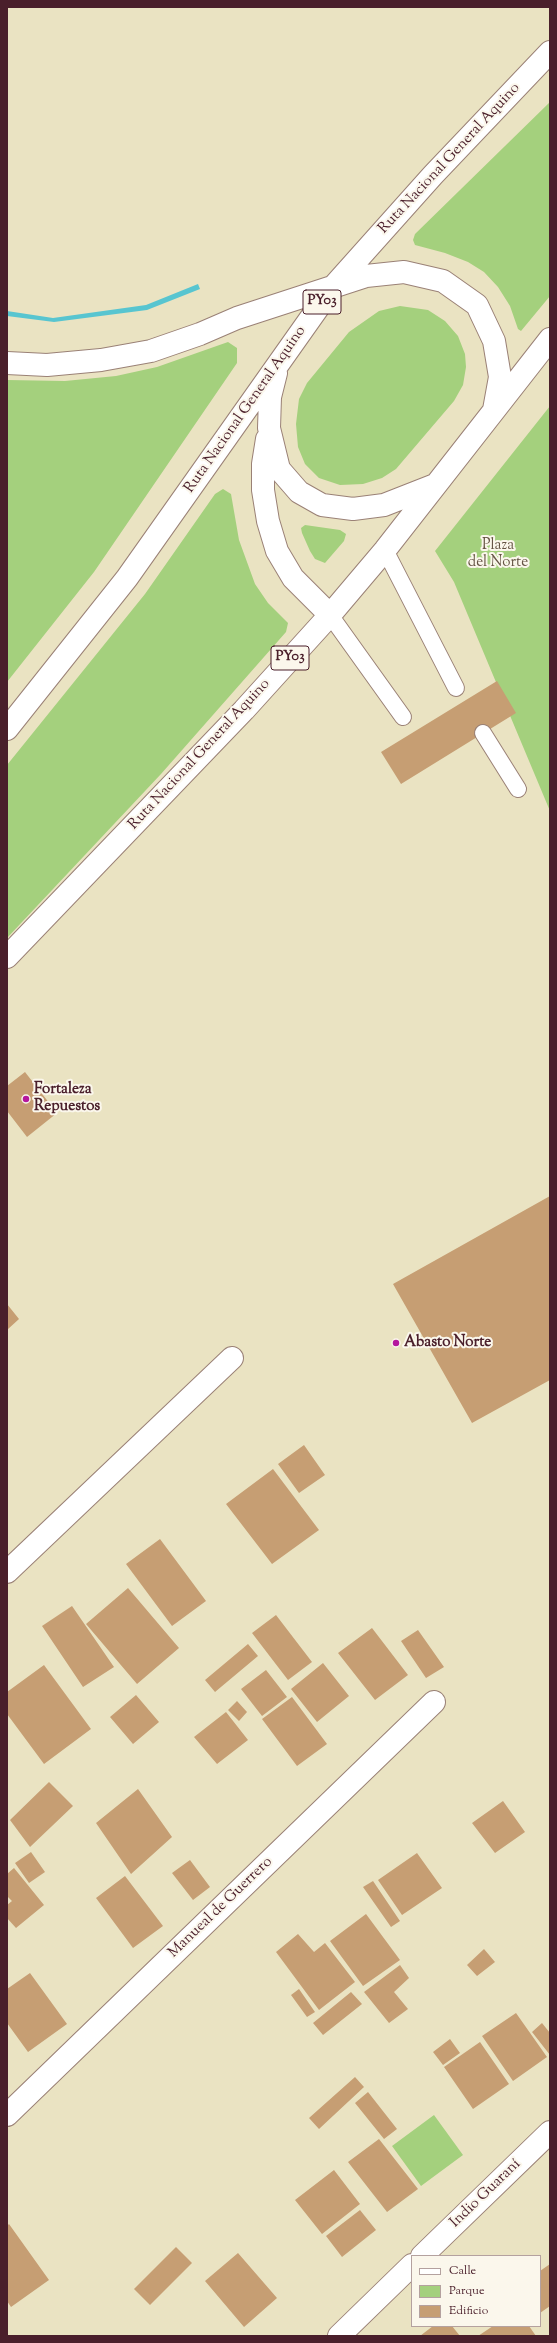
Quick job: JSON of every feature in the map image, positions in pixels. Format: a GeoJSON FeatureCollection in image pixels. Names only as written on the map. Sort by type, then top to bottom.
{"type":"FeatureCollection","features":[{"type":"Feature","properties":{"kind":"main road","name":"Ruta Nacional General Aquino"},"geometry":{"type":"LineString","coordinates":[[7,729],[126,578],[332,288],[433,174],[550,52]]}},
{"type":"Feature","properties":{"kind":"main road"},"geometry":{"type":"LineString","coordinates":[[7,363],[47,365],[93,361],[151,351],[200,334],[237,318],[366,276],[404,272],[443,281],[477,305],[494,341],[500,377],[493,413]]}},
{"type":"Feature","properties":{"kind":"main road","name":"Ruta Nacional General Aquino"},"geometry":{"type":"LineString","coordinates":[[7,956],[244,710],[330,615],[385,550],[550,339]]}},
{"type":"Feature","properties":{"kind":"main road"},"geometry":{"type":"LineString","coordinates":[[280,361],[270,397],[269,428],[263,464],[263,490],[268,521],[277,551],[293,578],[330,615]]}},
{"type":"Feature","properties":{"kind":"main road"},"geometry":{"type":"LineString","coordinates":[[269,428],[279,469],[300,492],[322,505],[353,509],[384,505],[436,484]]}},
{"type":"Feature","properties":{"kind":"main road"},"geometry":{"type":"LineString","coordinates":[[7,1572],[232,1358]]}},
{"type":"Feature","properties":{"kind":"main road","name":"Manueal de Guerrero"},"geometry":{"type":"LineString","coordinates":[[7,2115],[434,1702]]}},
{"type":"Feature","properties":{"kind":"main road","name":"Indio Guaraní"},"geometry":{"type":"LineString","coordinates":[[423,2255],[550,2132]]}},
{"type":"Feature","properties":{"kind":"main road"},"geometry":{"type":"LineString","coordinates":[[339,2336],[411,2266]]}},
{"type":"Feature","properties":{"kind":"lane"},"geometry":{"type":"LineString","coordinates":[[385,550],[456,688]]}},
{"type":"Feature","properties":{"kind":"lane"},"geometry":{"type":"LineString","coordinates":[[330,615],[403,718]]}},
{"type":"Feature","properties":{"kind":"lane"},"geometry":{"type":"LineString","coordinates":[[483,733],[518,789]]}},
{"type":"Feature","properties":{"kind":"green space"},"geometry":{"type":"Polygon","coordinates":[[[550,102],[550,296],[521,331],[518,329],[510,306],[498,287],[484,272],[468,262],[445,253],[415,245],[413,240],[415,234],[550,102]]]}},
{"type":"Feature","properties":{"kind":"green space"},"geometry":{"type":"Polygon","coordinates":[[[400,306],[428,310],[445,321],[458,336],[465,354],[466,367],[463,385],[454,401],[396,469],[382,478],[363,484],[340,485],[319,478],[305,464],[298,447],[296,424],[299,399],[307,383],[349,332],[379,311],[400,306]]]}},
{"type":"Feature","properties":{"kind":"green space"},"geometry":{"type":"Polygon","coordinates":[[[228,342],[237,348],[237,363],[94,572],[7,682],[7,380],[65,381],[116,376],[157,367],[228,342]]]}},
{"type":"Feature","properties":{"kind":"green space","name":"Plaza del Norte"},"geometry":{"type":"Polygon","coordinates":[[[550,406],[550,811],[454,582],[435,551],[550,406]]]}},
{"type":"Feature","properties":{"kind":"green space"},"geometry":{"type":"Polygon","coordinates":[[[223,489],[231,494],[239,540],[255,584],[268,603],[288,623],[286,632],[161,774],[7,938],[7,765],[145,594],[215,494],[223,489]]]}},
{"type":"Feature","properties":{"kind":"green space"},"geometry":{"type":"Polygon","coordinates":[[[305,525],[340,530],[346,534],[344,541],[325,563],[315,559],[310,551],[301,528],[305,525]]]}},
{"type":"Feature","properties":{"kind":"green space"},"geometry":{"type":"Polygon","coordinates":[[[434,2115],[463,2155],[421,2186],[392,2146],[434,2115]]]}},
{"type":"Feature","properties":{"kind":"water"},"geometry":{"type":"Polygon","coordinates":[[[198,284],[200,289],[147,310],[54,322],[7,316],[7,311],[53,318],[146,305],[198,284]]]}},
{"type":"Feature","properties":{"kind":"building"},"geometry":{"type":"Polygon","coordinates":[[[497,681],[516,713],[401,784],[381,752],[497,681]]]}},
{"type":"Feature","properties":{"kind":"building","name":"Fortaleza Repuestos"},"geometry":{"type":"Polygon","coordinates":[[[25,1072],[57,1113],[27,1137],[7,1111],[7,1086],[25,1072]]]}},
{"type":"Feature","properties":{"kind":"building"},"geometry":{"type":"Polygon","coordinates":[[[550,1196],[550,1380],[472,1423],[393,1284],[550,1196]]]}},
{"type":"Feature","properties":{"kind":"building"},"geometry":{"type":"Polygon","coordinates":[[[7,1304],[19,1319],[7,1330],[7,1304]]]}},
{"type":"Feature","properties":{"kind":"building"},"geometry":{"type":"Polygon","coordinates":[[[304,1445],[325,1475],[299,1493],[278,1464],[304,1445]]]}},
{"type":"Feature","properties":{"kind":"building"},"geometry":{"type":"Polygon","coordinates":[[[273,1469],[319,1530],[272,1564],[226,1504],[273,1469]]]}},
{"type":"Feature","properties":{"kind":"building"},"geometry":{"type":"Polygon","coordinates":[[[160,1539],[206,1601],[172,1626],[126,1564],[160,1539]]]}},
{"type":"Feature","properties":{"kind":"building"},"geometry":{"type":"Polygon","coordinates":[[[128,1588],[179,1648],[137,1684],[86,1624],[128,1588]]]}},
{"type":"Feature","properties":{"kind":"building"},"geometry":{"type":"Polygon","coordinates":[[[72,1606],[114,1667],[83,1687],[42,1626],[72,1606]]]}},
{"type":"Feature","properties":{"kind":"building"},"geometry":{"type":"Polygon","coordinates":[[[276,1615],[312,1662],[288,1680],[252,1633],[276,1615]]]}},
{"type":"Feature","properties":{"kind":"building"},"geometry":{"type":"Polygon","coordinates":[[[372,1628],[408,1675],[375,1700],[338,1653],[372,1628]]]}},
{"type":"Feature","properties":{"kind":"building"},"geometry":{"type":"Polygon","coordinates":[[[418,1630],[444,1667],[426,1678],[401,1641],[418,1630]]]}},
{"type":"Feature","properties":{"kind":"building"},"geometry":{"type":"Polygon","coordinates":[[[248,1644],[258,1656],[215,1692],[205,1680],[248,1644]]]}},
{"type":"Feature","properties":{"kind":"building"},"geometry":{"type":"Polygon","coordinates":[[[323,1663],[349,1696],[317,1722],[291,1689],[323,1663]]]}},
{"type":"Feature","properties":{"kind":"building"},"geometry":{"type":"Polygon","coordinates":[[[44,1665],[91,1729],[44,1764],[7,1714],[7,1692],[44,1665]]]}},
{"type":"Feature","properties":{"kind":"building"},"geometry":{"type":"Polygon","coordinates":[[[266,1670],[287,1697],[262,1716],[241,1689],[266,1670]]]}},
{"type":"Feature","properties":{"kind":"building"},"geometry":{"type":"Polygon","coordinates":[[[136,1695],[159,1722],[133,1744],[110,1717],[136,1695]]]}},
{"type":"Feature","properties":{"kind":"building"},"geometry":{"type":"Polygon","coordinates":[[[292,1697],[327,1744],[297,1766],[262,1719],[292,1697]]]}},
{"type":"Feature","properties":{"kind":"building"},"geometry":{"type":"Polygon","coordinates":[[[237,1701],[247,1712],[239,1721],[228,1710],[237,1701]]]}},
{"type":"Feature","properties":{"kind":"building"},"geometry":{"type":"Polygon","coordinates":[[[226,1712],[248,1740],[217,1764],[194,1737],[226,1712]]]}},
{"type":"Feature","properties":{"kind":"building"},"geometry":{"type":"Polygon","coordinates":[[[49,1782],[73,1806],[30,1847],[10,1820],[49,1782]]]}},
{"type":"Feature","properties":{"kind":"building"},"geometry":{"type":"Polygon","coordinates":[[[138,1789],[172,1837],[131,1874],[96,1823],[138,1789]]]}},
{"type":"Feature","properties":{"kind":"building"},"geometry":{"type":"Polygon","coordinates":[[[503,1801],[525,1832],[495,1853],[472,1823],[503,1801]]]}},
{"type":"Feature","properties":{"kind":"building"},"geometry":{"type":"Polygon","coordinates":[[[31,1852],[45,1872],[29,1883],[15,1863],[31,1852]]]}},
{"type":"Feature","properties":{"kind":"building"},"geometry":{"type":"Polygon","coordinates":[[[417,1853],[442,1888],[402,1915],[378,1880],[417,1853]]]}},
{"type":"Feature","properties":{"kind":"building"},"geometry":{"type":"Polygon","coordinates":[[[190,1860],[210,1887],[193,1900],[172,1873],[190,1860]]]}},
{"type":"Feature","properties":{"kind":"building"},"geometry":{"type":"Polygon","coordinates":[[[14,1868],[44,1905],[16,1928],[7,1918],[7,1905],[12,1901],[7,1896],[7,1874],[14,1868]]]}},
{"type":"Feature","properties":{"kind":"building"},"geometry":{"type":"Polygon","coordinates":[[[125,1876],[163,1926],[133,1948],[96,1898],[125,1876]]]}},
{"type":"Feature","properties":{"kind":"building"},"geometry":{"type":"Polygon","coordinates":[[[373,1881],[400,1921],[391,1927],[363,1887],[373,1881]]]}},
{"type":"Feature","properties":{"kind":"building"},"geometry":{"type":"Polygon","coordinates":[[[366,1914],[400,1960],[363,1986],[330,1941],[366,1914]]]}},
{"type":"Feature","properties":{"kind":"building"},"geometry":{"type":"Polygon","coordinates":[[[298,1934],[314,1952],[325,1943],[355,1982],[319,2010],[276,1952],[298,1934]]]}},
{"type":"Feature","properties":{"kind":"building"},"geometry":{"type":"Polygon","coordinates":[[[484,1949],[495,1962],[477,1976],[467,1965],[484,1949]]]}},
{"type":"Feature","properties":{"kind":"building"},"geometry":{"type":"Polygon","coordinates":[[[400,1965],[409,1978],[394,1992],[408,2009],[389,2023],[364,1992],[400,1965]]]}},
{"type":"Feature","properties":{"kind":"building"},"geometry":{"type":"Polygon","coordinates":[[[30,1973],[67,2024],[28,2052],[7,2023],[7,1989],[30,1973]]]}},
{"type":"Feature","properties":{"kind":"building"},"geometry":{"type":"Polygon","coordinates":[[[299,1989],[315,2012],[307,2017],[291,1995],[299,1989]]]}},
{"type":"Feature","properties":{"kind":"building"},"geometry":{"type":"Polygon","coordinates":[[[351,1992],[362,2004],[323,2035],[313,2023],[351,1992]]]}},
{"type":"Feature","properties":{"kind":"building"},"geometry":{"type":"Polygon","coordinates":[[[516,2013],[547,2057],[513,2081],[482,2036],[516,2013]]]}},
{"type":"Feature","properties":{"kind":"building"},"geometry":{"type":"Polygon","coordinates":[[[542,2023],[550,2033],[550,2055],[532,2032],[542,2023]]]}},
{"type":"Feature","properties":{"kind":"building"},"geometry":{"type":"Polygon","coordinates":[[[450,2039],[460,2053],[443,2065],[433,2052],[450,2039]]]}},
{"type":"Feature","properties":{"kind":"building"},"geometry":{"type":"Polygon","coordinates":[[[480,2042],[509,2084],[473,2109],[444,2067],[480,2042]]]}},
{"type":"Feature","properties":{"kind":"building"},"geometry":{"type":"Polygon","coordinates":[[[355,2077],[364,2087],[319,2129],[309,2118],[355,2077]]]}},
{"type":"Feature","properties":{"kind":"building"},"geometry":{"type":"Polygon","coordinates":[[[368,2092],[397,2129],[384,2139],[355,2103],[368,2092]]]}},
{"type":"Feature","properties":{"kind":"building"},"geometry":{"type":"Polygon","coordinates":[[[379,2139],[418,2189],[387,2212],[348,2162],[379,2139]]]}},
{"type":"Feature","properties":{"kind":"building"},"geometry":{"type":"Polygon","coordinates":[[[334,2170],[360,2204],[322,2234],[295,2200],[334,2170]]]}},
{"type":"Feature","properties":{"kind":"building"},"geometry":{"type":"Polygon","coordinates":[[[360,2210],[376,2230],[342,2257],[326,2236],[360,2210]]]}},
{"type":"Feature","properties":{"kind":"building"},"geometry":{"type":"Polygon","coordinates":[[[9,2224],[49,2280],[11,2307],[7,2301],[7,2226],[9,2224]]]}},
{"type":"Feature","properties":{"kind":"building"},"geometry":{"type":"Polygon","coordinates":[[[176,2247],[192,2263],[150,2305],[134,2289],[176,2247]]]}},
{"type":"Feature","properties":{"kind":"building"},"geometry":{"type":"Polygon","coordinates":[[[238,2253],[277,2298],[244,2327],[205,2281],[238,2253]]]}},
{"type":"Feature","properties":{"kind":"building"},"geometry":{"type":"Polygon","coordinates":[[[550,2264],[550,2306],[541,2312],[541,2270],[550,2264]]]}},
{"type":"Feature","properties":{"kind":"building"},"geometry":{"type":"Polygon","coordinates":[[[432,2327],[453,2327],[460,2336],[420,2336],[432,2327]]]}},
{"type":"Feature","properties":{"kind":"building"},"geometry":{"type":"Polygon","coordinates":[[[492,2327],[530,2327],[536,2336],[478,2336],[492,2327]]]}},
{"type":"Feature","properties":{"kind":"place","name":"Fortaleza Repuestos"},"geometry":{"type":"Point","coordinates":[26,1099]}},
{"type":"Feature","properties":{"kind":"place","name":"Abasto Norte"},"geometry":{"type":"Point","coordinates":[396,1343]}}]}
